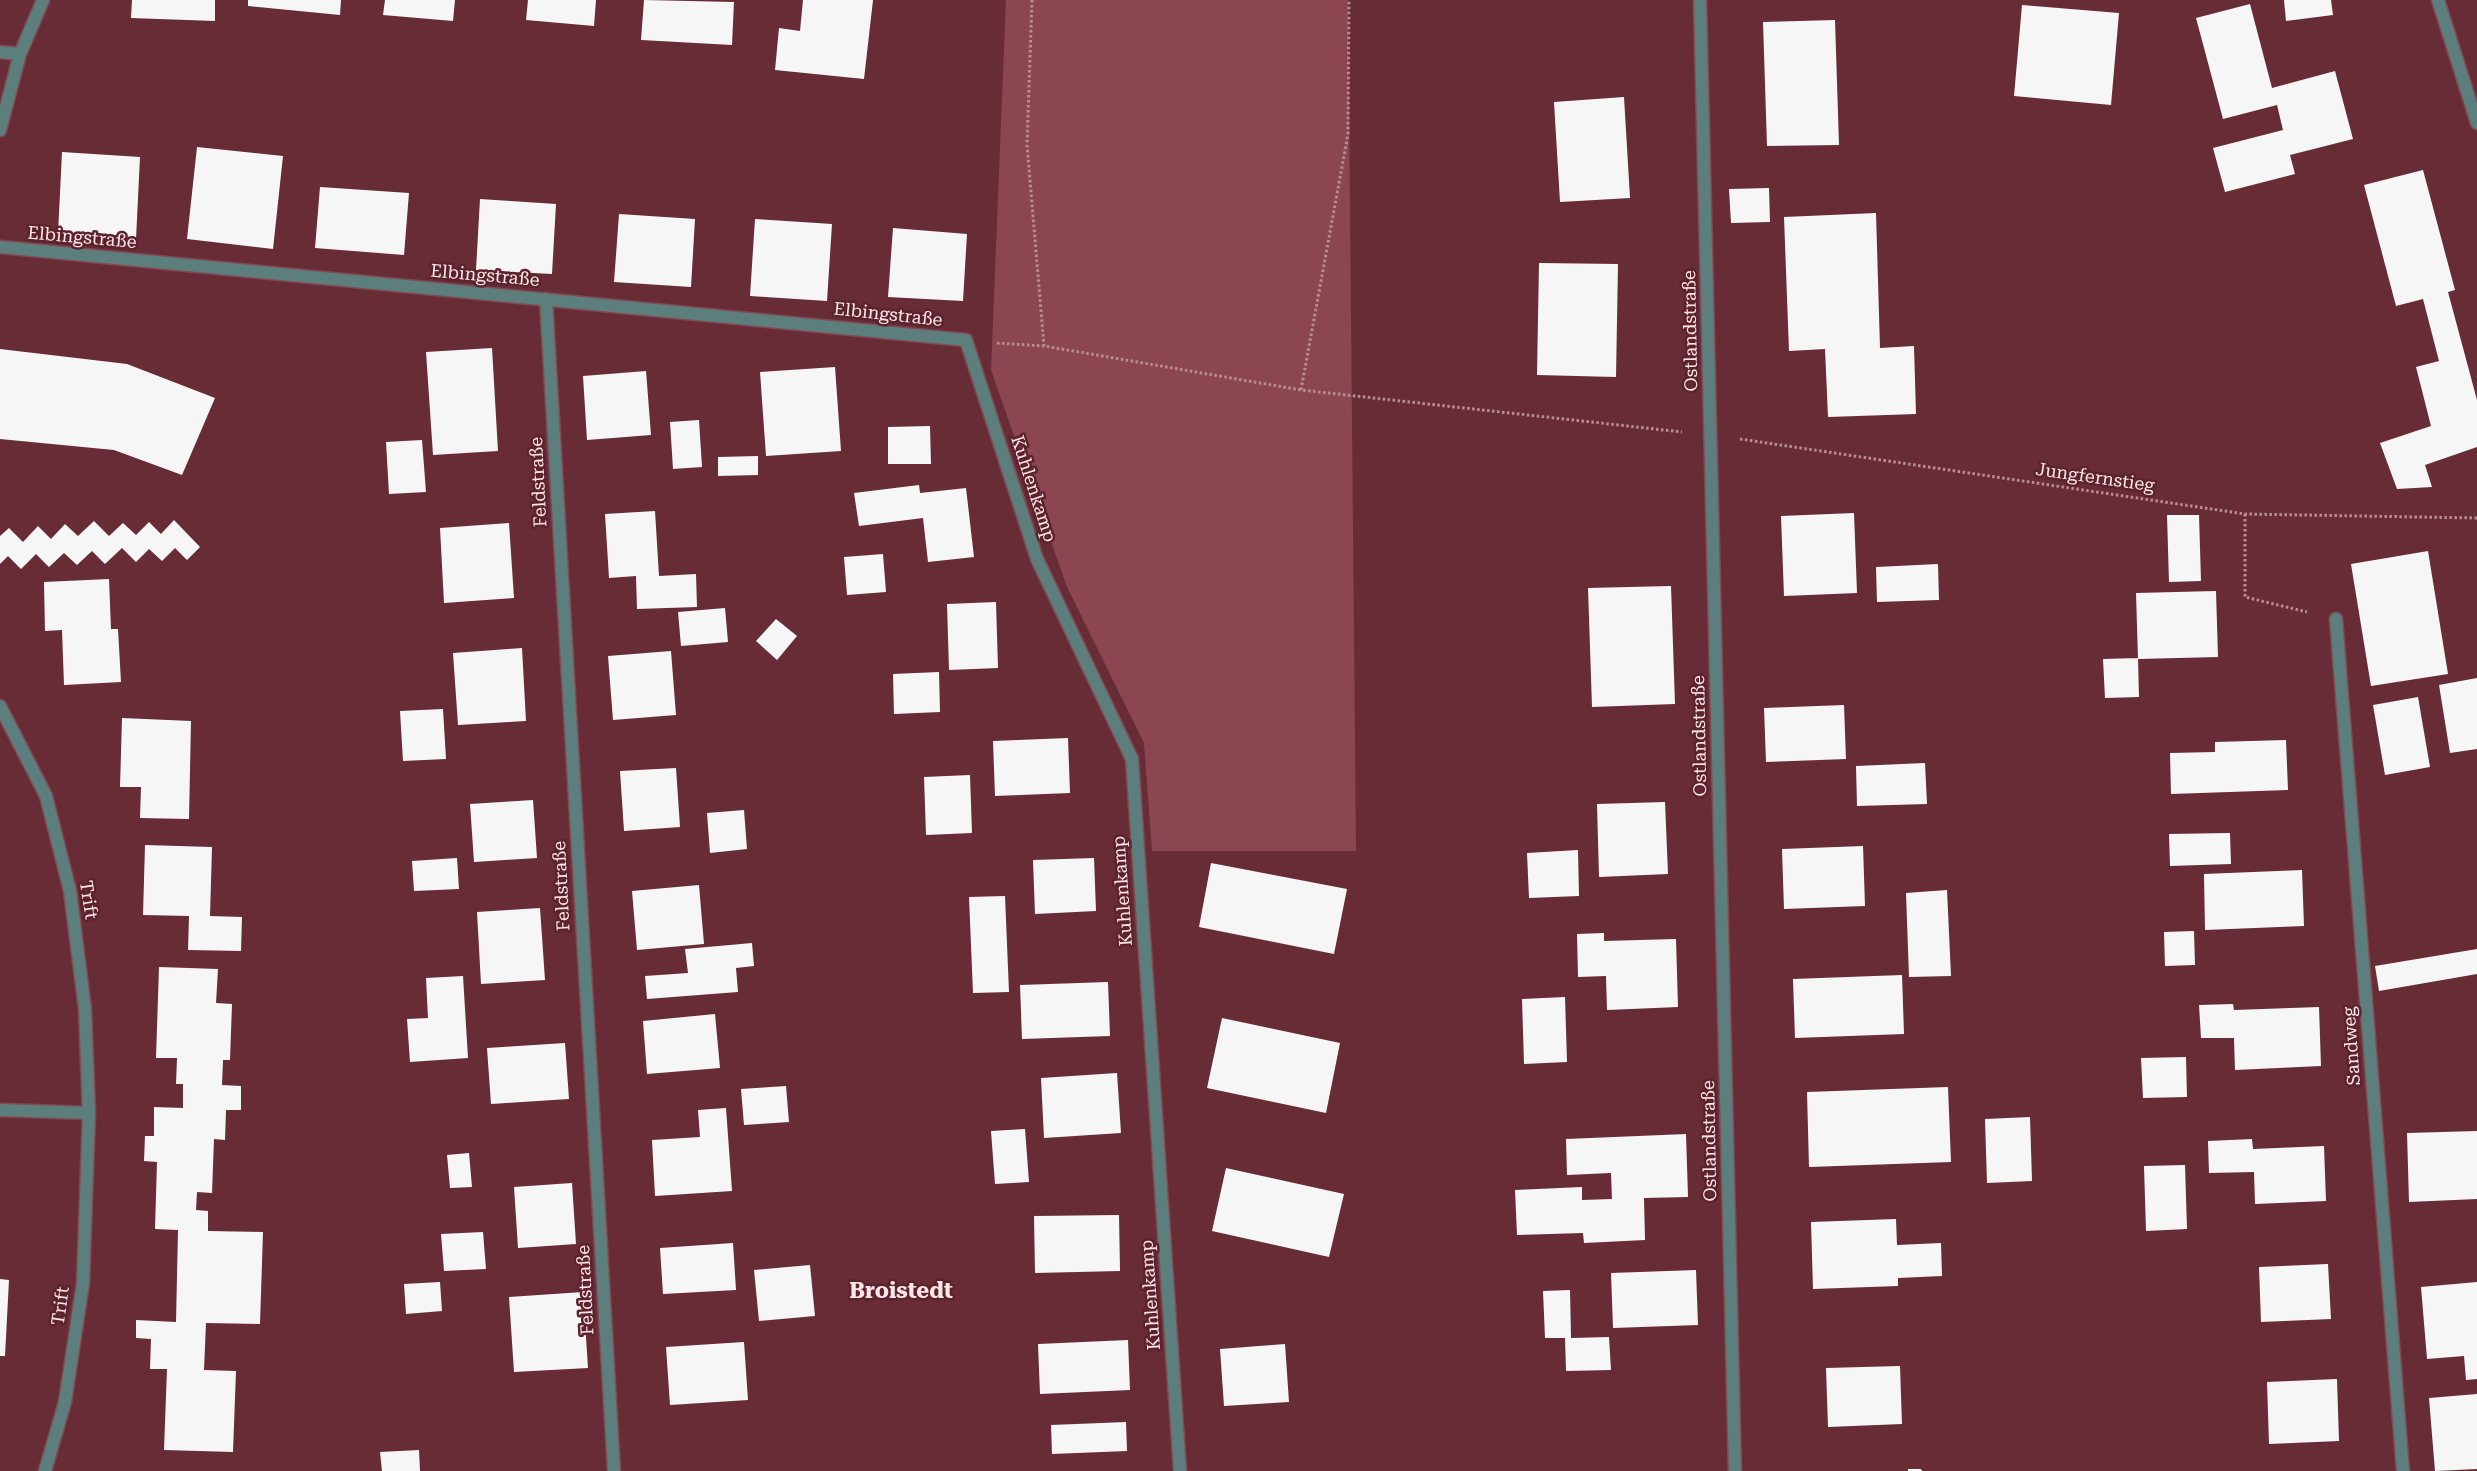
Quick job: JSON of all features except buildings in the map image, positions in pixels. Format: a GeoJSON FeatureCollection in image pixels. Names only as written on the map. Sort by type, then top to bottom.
{"type":"FeatureCollection","features":[{"type":"Feature","properties":{"kind":"street"},"geometry":{"type":"LineString","coordinates":[[0,130],[20,54],[43,0]]}},
{"type":"Feature","properties":{"kind":"street","name":"Ostlandstraße"},"geometry":{"type":"LineString","coordinates":[[1700,0],[1736,1471]]}},
{"type":"Feature","properties":{"kind":"street"},"geometry":{"type":"LineString","coordinates":[[2438,0],[2477,123]]}},
{"type":"Feature","properties":{"kind":"street"},"geometry":{"type":"LineString","coordinates":[[0,52],[20,54]]}},
{"type":"Feature","properties":{"kind":"street","name":"Elbingstraße"},"geometry":{"type":"LineString","coordinates":[[0,247],[966,340]]}},
{"type":"Feature","properties":{"kind":"street","name":"Feldstraße"},"geometry":{"type":"LineString","coordinates":[[546,299],[614,1471]]}},
{"type":"Feature","properties":{"kind":"street","name":"Kuhlenkamp"},"geometry":{"type":"LineString","coordinates":[[966,340],[1038,559],[1132,759],[1180,1471]]}},
{"type":"Feature","properties":{"kind":"street","name":"Sandweg"},"geometry":{"type":"LineString","coordinates":[[2336,619],[2403,1471]]}},
{"type":"Feature","properties":{"kind":"street","name":"Trift"},"geometry":{"type":"LineString","coordinates":[[0,706],[46,796],[70,891],[85,1008],[89,1113],[83,1284],[65,1402],[45,1471]]}},
{"type":"Feature","properties":{"kind":"street"},"geometry":{"type":"LineString","coordinates":[[0,1110],[89,1113]]}},
{"type":"Feature","properties":{"kind":"path"},"geometry":{"type":"LineString","coordinates":[[1032,0],[1027,145],[1044,346]]}},
{"type":"Feature","properties":{"kind":"path"},"geometry":{"type":"LineString","coordinates":[[1301,390],[1348,134],[1349,0]]}},
{"type":"Feature","properties":{"kind":"path","name":"Jungfernstieg"},"geometry":{"type":"LineString","coordinates":[[966,340],[1044,346],[1301,390],[1711,435],[2245,514],[2477,518]]}},
{"type":"Feature","properties":{"kind":"path"},"geometry":{"type":"LineString","coordinates":[[2245,514],[2245,597],[2336,619]]}},
{"type":"Feature","properties":{"kind":"shaded area"},"geometry":{"type":"Polygon","coordinates":[[[1006,0],[1348,0],[1356,851],[1152,851],[1144,743],[1067,587],[991,370],[1006,0]]]}},
{"type":"Feature","properties":{"kind":"district","name":"Broistedt"},"geometry":{"type":"Point","coordinates":[901,1292]}}]}
